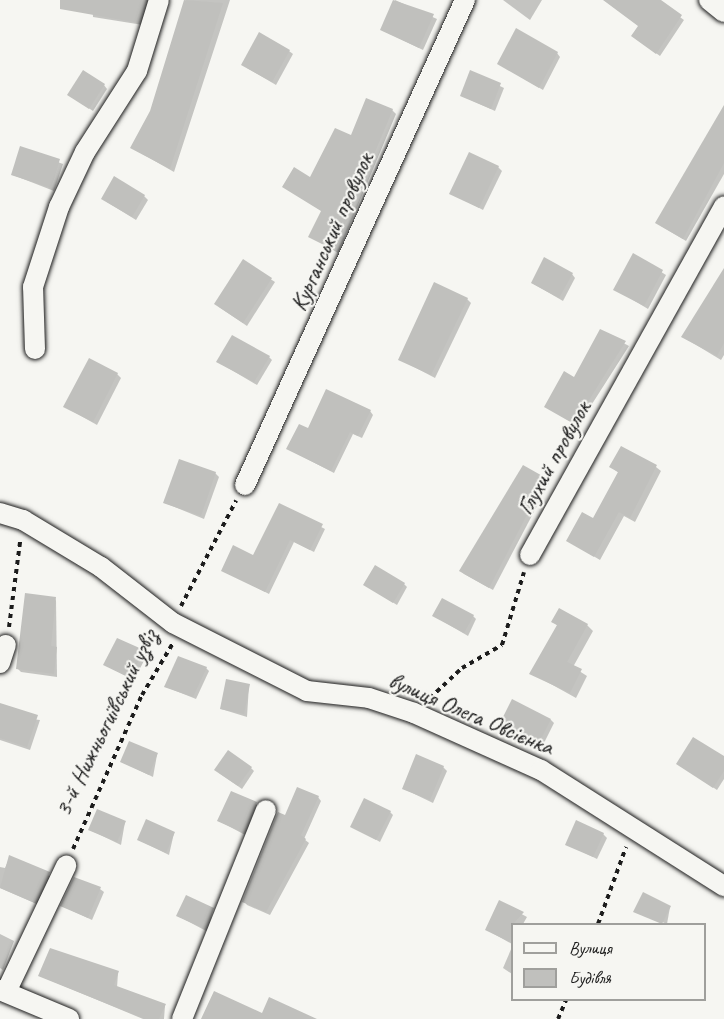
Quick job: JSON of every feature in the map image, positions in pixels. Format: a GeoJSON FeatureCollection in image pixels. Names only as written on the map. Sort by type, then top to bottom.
{"type":"FeatureCollection","features":[{"type":"Feature","properties":{"kind":"street"},"geometry":{"type":"LineString","coordinates":[[35,350],[33,287],[59,207],[85,152],[137,71],[159,0]]}},
{"type":"Feature","properties":{"kind":"street","name":"Курганський провулок"},"geometry":{"type":"LineString","coordinates":[[245,485],[465,0]]}},
{"type":"Feature","properties":{"kind":"street"},"geometry":{"type":"LineString","coordinates":[[709,0],[724,12]]}},
{"type":"Feature","properties":{"kind":"street","name":"Глухий провулок"},"geometry":{"type":"LineString","coordinates":[[530,555],[724,206]]}},
{"type":"Feature","properties":{"kind":"street","name":"вулиця Олега Овсієнка"},"geometry":{"type":"LineString","coordinates":[[0,513],[23,520],[101,567],[178,625],[307,691],[369,698],[414,713],[541,770],[633,826],[724,886]]}},
{"type":"Feature","properties":{"kind":"street"},"geometry":{"type":"LineString","coordinates":[[182,1019],[266,810]]}},
{"type":"Feature","properties":{"kind":"street"},"geometry":{"type":"LineString","coordinates":[[66,866],[3,991],[69,1019]]}},
{"type":"Feature","properties":{"kind":"path","name":"3-й Нижньогиївський узвіз"},"geometry":{"type":"LineString","coordinates":[[76,842],[142,695],[245,485]]}},
{"type":"Feature","properties":{"kind":"path"},"geometry":{"type":"LineString","coordinates":[[3,654],[23,520]]}},
{"type":"Feature","properties":{"kind":"path","name":"Глухий провулок"},"geometry":{"type":"LineString","coordinates":[[414,713],[462,668],[502,645],[530,555]]}},
{"type":"Feature","properties":{"kind":"path"},"geometry":{"type":"LineString","coordinates":[[598,923],[633,826]]}},
{"type":"Feature","properties":{"kind":"path"},"geometry":{"type":"LineString","coordinates":[[558,1019],[565,1001]]}},
{"type":"Feature","properties":{"kind":"building"},"geometry":{"type":"Polygon","coordinates":[[[60,0],[146,0],[139,23],[60,9],[60,0]]]}},
{"type":"Feature","properties":{"kind":"building"},"geometry":{"type":"Polygon","coordinates":[[[184,0],[223,3],[170,169],[130,148],[150,111],[184,0]]]}},
{"type":"Feature","properties":{"kind":"building"},"geometry":{"type":"Polygon","coordinates":[[[393,0],[434,14],[419,48],[380,30],[393,0]]]}},
{"type":"Feature","properties":{"kind":"building"},"geometry":{"type":"Polygon","coordinates":[[[603,0],[661,0],[682,15],[656,54],[631,36],[638,26],[603,0]]]}},
{"type":"Feature","properties":{"kind":"building"},"geometry":{"type":"Polygon","coordinates":[[[516,28],[558,52],[539,88],[497,64],[516,28]]]}},
{"type":"Feature","properties":{"kind":"building"},"geometry":{"type":"Polygon","coordinates":[[[259,32],[290,50],[272,82],[241,65],[259,32]]]}},
{"type":"Feature","properties":{"kind":"building"},"geometry":{"type":"Polygon","coordinates":[[[83,70],[105,84],[89,109],[67,95],[83,70]]]}},
{"type":"Feature","properties":{"kind":"building"},"geometry":{"type":"Polygon","coordinates":[[[470,70],[501,83],[491,109],[460,96],[470,70]]]}},
{"type":"Feature","properties":{"kind":"building"},"geometry":{"type":"Polygon","coordinates":[[[366,98],[393,109],[334,250],[308,237],[321,211],[282,187],[294,167],[310,177],[335,128],[351,135],[366,98]]]}},
{"type":"Feature","properties":{"kind":"building"},"geometry":{"type":"Polygon","coordinates":[[[724,105],[724,163],[683,239],[655,223],[724,105]]]}},
{"type":"Feature","properties":{"kind":"building"},"geometry":{"type":"Polygon","coordinates":[[[20,146],[60,159],[51,188],[11,175],[20,146]]]}},
{"type":"Feature","properties":{"kind":"building"},"geometry":{"type":"Polygon","coordinates":[[[469,152],[499,166],[479,208],[449,194],[469,152]]]}},
{"type":"Feature","properties":{"kind":"building"},"geometry":{"type":"Polygon","coordinates":[[[114,176],[145,195],[132,217],[101,199],[114,176]]]}},
{"type":"Feature","properties":{"kind":"building"},"geometry":{"type":"Polygon","coordinates":[[[633,253],[663,270],[644,306],[613,290],[633,253]]]}},
{"type":"Feature","properties":{"kind":"building"},"geometry":{"type":"Polygon","coordinates":[[[544,257],[573,273],[559,298],[531,283],[544,257]]]}},
{"type":"Feature","properties":{"kind":"building"},"geometry":{"type":"Polygon","coordinates":[[[243,259],[272,278],[243,323],[214,304],[243,259]]]}},
{"type":"Feature","properties":{"kind":"building"},"geometry":{"type":"Polygon","coordinates":[[[724,268],[724,343],[717,356],[681,337],[724,268]]]}},
{"type":"Feature","properties":{"kind":"building"},"geometry":{"type":"Polygon","coordinates":[[[434,282],[468,298],[431,375],[398,360],[434,282]]]}},
{"type":"Feature","properties":{"kind":"building"},"geometry":{"type":"Polygon","coordinates":[[[600,329],[626,341],[574,424],[544,407],[564,371],[574,377],[600,329]]]}},
{"type":"Feature","properties":{"kind":"building"},"geometry":{"type":"Polygon","coordinates":[[[232,335],[270,356],[254,382],[216,362],[232,335]]]}},
{"type":"Feature","properties":{"kind":"building"},"geometry":{"type":"Polygon","coordinates":[[[89,358],[118,373],[93,422],[63,407],[89,358]]]}},
{"type":"Feature","properties":{"kind":"building"},"geometry":{"type":"Polygon","coordinates":[[[326,389],[371,410],[358,436],[350,432],[331,471],[286,449],[299,424],[308,428],[326,389]]]}},
{"type":"Feature","properties":{"kind":"building"},"geometry":{"type":"Polygon","coordinates":[[[621,446],[657,465],[630,518],[619,512],[594,557],[566,541],[582,512],[593,518],[618,472],[609,467],[621,446]]]}},
{"type":"Feature","properties":{"kind":"building"},"geometry":{"type":"Polygon","coordinates":[[[179,459],[216,472],[201,516],[163,503],[179,459]]]}},
{"type":"Feature","properties":{"kind":"building"},"geometry":{"type":"Polygon","coordinates":[[[523,465],[546,478],[489,588],[459,571],[523,465]]]}},
{"type":"Feature","properties":{"kind":"building"},"geometry":{"type":"Polygon","coordinates":[[[279,503],[323,524],[310,550],[290,540],[265,592],[221,571],[233,545],[253,555],[279,503]]]}},
{"type":"Feature","properties":{"kind":"building"},"geometry":{"type":"Polygon","coordinates":[[[375,565],[405,583],[393,603],[363,585],[375,565]]]}},
{"type":"Feature","properties":{"kind":"building"},"geometry":{"type":"Polygon","coordinates":[[[25,593],[56,597],[51,646],[57,647],[54,674],[16,669],[25,593]]]}},
{"type":"Feature","properties":{"kind":"building"},"geometry":{"type":"Polygon","coordinates":[[[442,598],[474,615],[464,633],[432,616],[442,598]]]}},
{"type":"Feature","properties":{"kind":"building"},"geometry":{"type":"Polygon","coordinates":[[[559,608],[588,624],[567,662],[582,669],[570,693],[529,674],[557,625],[551,622],[559,608]]]}},
{"type":"Feature","properties":{"kind":"building"},"geometry":{"type":"Polygon","coordinates":[[[117,638],[144,650],[130,678],[103,665],[117,638]]]}},
{"type":"Feature","properties":{"kind":"building"},"geometry":{"type":"Polygon","coordinates":[[[178,656],[207,667],[193,697],[164,687],[178,656]]]}},
{"type":"Feature","properties":{"kind":"building"},"geometry":{"type":"Polygon","coordinates":[[[226,679],[250,684],[244,714],[220,709],[226,679]]]}},
{"type":"Feature","properties":{"kind":"building"},"geometry":{"type":"Polygon","coordinates":[[[512,699],[551,719],[539,743],[500,723],[512,699]]]}},
{"type":"Feature","properties":{"kind":"building"},"geometry":{"type":"Polygon","coordinates":[[[0,703],[38,715],[27,747],[0,738],[0,703]]]}},
{"type":"Feature","properties":{"kind":"building"},"geometry":{"type":"Polygon","coordinates":[[[693,737],[724,756],[724,771],[713,788],[676,764],[693,737]]]}},
{"type":"Feature","properties":{"kind":"building"},"geometry":{"type":"Polygon","coordinates":[[[129,741],[158,753],[149,775],[120,762],[129,741]]]}},
{"type":"Feature","properties":{"kind":"building"},"geometry":{"type":"Polygon","coordinates":[[[228,750],[252,767],[238,786],[214,770],[228,750]]]}},
{"type":"Feature","properties":{"kind":"building"},"geometry":{"type":"Polygon","coordinates":[[[416,754],[444,766],[430,800],[402,789],[416,754]]]}},
{"type":"Feature","properties":{"kind":"building"},"geometry":{"type":"Polygon","coordinates":[[[297,787],[319,796],[301,835],[306,839],[266,912],[242,902],[278,812],[285,815],[297,787]]]}},
{"type":"Feature","properties":{"kind":"building"},"geometry":{"type":"Polygon","coordinates":[[[231,791],[257,802],[244,833],[217,821],[231,791]]]}},
{"type":"Feature","properties":{"kind":"building"},"geometry":{"type":"Polygon","coordinates":[[[364,798],[391,811],[376,840],[350,827],[364,798]]]}},
{"type":"Feature","properties":{"kind":"building"},"geometry":{"type":"Polygon","coordinates":[[[97,809],[126,821],[117,842],[88,830],[97,809]]]}},
{"type":"Feature","properties":{"kind":"building"},"geometry":{"type":"Polygon","coordinates":[[[146,819],[175,832],[166,853],[137,840],[146,819]]]}},
{"type":"Feature","properties":{"kind":"building"},"geometry":{"type":"Polygon","coordinates":[[[576,820],[604,833],[593,857],[565,845],[576,820]]]}},
{"type":"Feature","properties":{"kind":"building"},"geometry":{"type":"Polygon","coordinates":[[[9,855],[50,872],[35,903],[0,888],[9,855]]]}},
{"type":"Feature","properties":{"kind":"building"},"geometry":{"type":"Polygon","coordinates":[[[74,877],[101,887],[88,918],[60,906],[74,877]]]}},
{"type":"Feature","properties":{"kind":"building"},"geometry":{"type":"Polygon","coordinates":[[[643,892],[671,906],[662,923],[633,912],[643,892]]]}},
{"type":"Feature","properties":{"kind":"building"},"geometry":{"type":"Polygon","coordinates":[[[186,895],[214,908],[205,929],[176,916],[186,895]]]}},
{"type":"Feature","properties":{"kind":"building"},"geometry":{"type":"Polygon","coordinates":[[[499,900],[524,912],[514,923],[511,923],[510,942],[485,930],[499,900]]]}},
{"type":"Feature","properties":{"kind":"building"},"geometry":{"type":"Polygon","coordinates":[[[50,948],[119,971],[114,985],[166,1004],[159,1019],[145,1019],[38,976],[50,948]]]}},
{"type":"Feature","properties":{"kind":"building"},"geometry":{"type":"Polygon","coordinates":[[[214,991],[262,1013],[269,997],[317,1019],[201,1019],[214,991]]]}}]}
